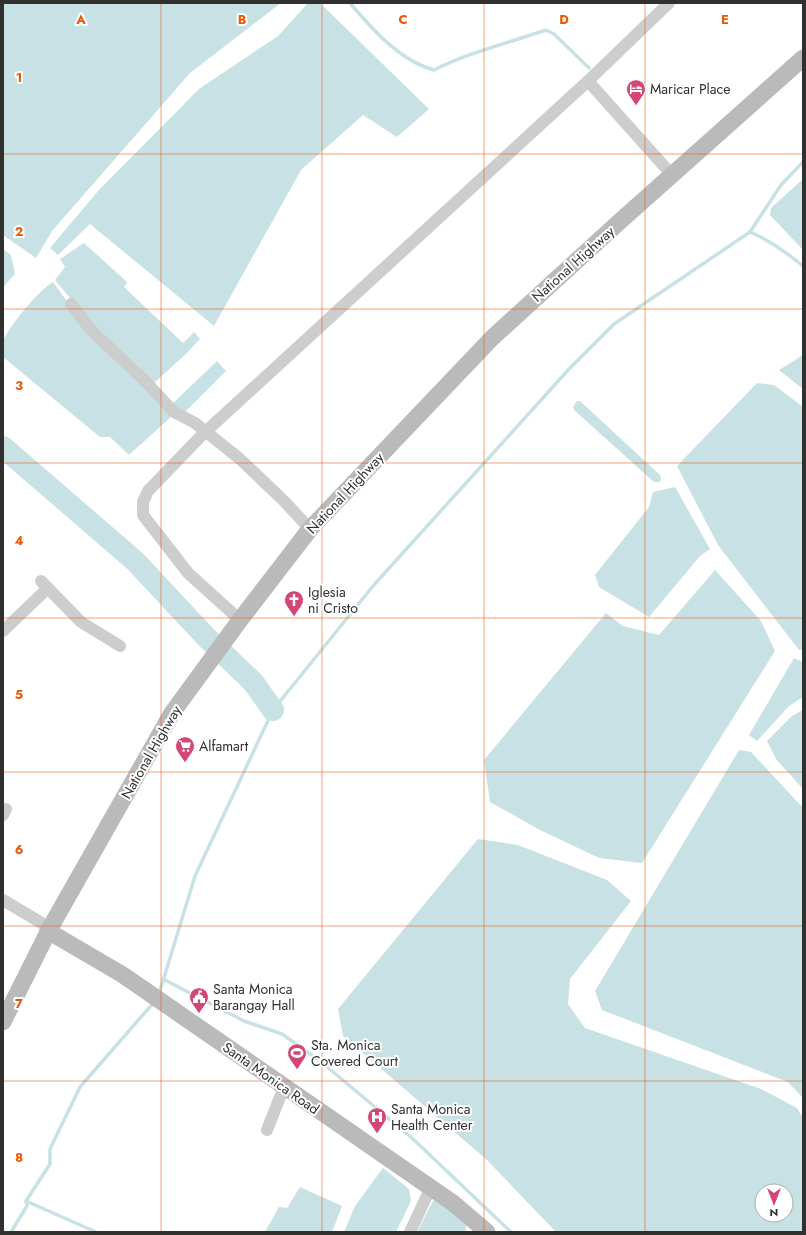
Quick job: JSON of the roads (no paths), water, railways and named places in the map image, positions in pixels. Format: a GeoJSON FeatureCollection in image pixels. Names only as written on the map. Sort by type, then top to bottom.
{"type":"FeatureCollection","features":[{"type":"Feature","properties":{"kind":"main road","name":"National Highway"},"geometry":{"type":"LineString","coordinates":[[3,1022],[49,930],[172,713],[239,621],[310,529],[492,338],[803,58]]}},
{"type":"Feature","properties":{"kind":"main road","name":"Santa Monica Road"},"geometry":{"type":"LineString","coordinates":[[49,930],[123,975],[453,1202],[480,1229]]}},
{"type":"Feature","properties":{"kind":"street"},"geometry":{"type":"LineString","coordinates":[[239,621],[188,573],[143,515],[142,502],[148,491],[206,432],[588,81],[669,3]]}},
{"type":"Feature","properties":{"kind":"street"},"geometry":{"type":"LineString","coordinates":[[588,81],[672,175]]}},
{"type":"Feature","properties":{"kind":"street"},"geometry":{"type":"LineString","coordinates":[[71,304],[91,330],[145,381],[174,412],[206,432],[240,459],[283,500],[310,529]]}},
{"type":"Feature","properties":{"kind":"street"},"geometry":{"type":"LineString","coordinates":[[3,631],[45,584],[86,625],[120,646]]}},
{"type":"Feature","properties":{"kind":"street"},"geometry":{"type":"LineString","coordinates":[[3,900],[49,930]]}},
{"type":"Feature","properties":{"kind":"street"},"geometry":{"type":"LineString","coordinates":[[267,1130],[284,1087]]}},
{"type":"Feature","properties":{"kind":"street"},"geometry":{"type":"LineString","coordinates":[[410,1232],[431,1187]]}},
{"type":"Feature","properties":{"kind":"water"},"geometry":{"type":"Polygon","coordinates":[[[3,3],[281,3],[190,73],[52,231],[36,258],[3,235],[3,3]]]}},
{"type":"Feature","properties":{"kind":"water"},"geometry":{"type":"Polygon","coordinates":[[[308,3],[320,3],[429,109],[397,137],[363,115],[301,170],[214,326],[90,224],[58,255],[50,248],[99,190],[199,89],[278,36],[308,3]]]}},
{"type":"Feature","properties":{"kind":"water"},"geometry":{"type":"Polygon","coordinates":[[[803,179],[803,250],[770,215],[771,208],[803,179]]]}},
{"type":"Feature","properties":{"kind":"water"},"geometry":{"type":"Polygon","coordinates":[[[84,243],[127,282],[124,287],[183,343],[194,332],[200,339],[153,384],[91,323],[55,280],[65,267],[60,259],[84,243]]]}},
{"type":"Feature","properties":{"kind":"water"},"geometry":{"type":"Polygon","coordinates":[[[3,249],[11,255],[15,274],[3,287],[3,249]]]}},
{"type":"Feature","properties":{"kind":"water"},"geometry":{"type":"Polygon","coordinates":[[[53,282],[89,332],[148,388],[171,417],[129,455],[110,437],[100,437],[3,357],[3,341],[13,325],[40,292],[53,282]]]}},
{"type":"Feature","properties":{"kind":"water"},"geometry":{"type":"Polygon","coordinates":[[[803,355],[803,389],[779,370],[803,355]]]}},
{"type":"Feature","properties":{"kind":"water"},"geometry":{"type":"Polygon","coordinates":[[[217,361],[226,371],[186,411],[182,412],[170,406],[217,361]]]}},
{"type":"Feature","properties":{"kind":"water"},"geometry":{"type":"Polygon","coordinates":[[[757,383],[774,385],[803,407],[803,649],[799,650],[718,545],[677,466],[757,383]]]}},
{"type":"Feature","properties":{"kind":"water"},"geometry":{"type":"Polygon","coordinates":[[[577,401],[580,401],[660,475],[661,479],[659,482],[654,482],[574,410],[573,407],[577,401]]]}},
{"type":"Feature","properties":{"kind":"water"},"geometry":{"type":"Polygon","coordinates":[[[675,487],[710,549],[700,556],[649,617],[599,587],[595,575],[649,507],[653,492],[675,487]]]}},
{"type":"Feature","properties":{"kind":"water"},"geometry":{"type":"Polygon","coordinates":[[[715,570],[761,621],[775,651],[642,863],[599,858],[540,830],[490,802],[484,760],[606,613],[623,626],[659,635],[715,570]]]}},
{"type":"Feature","properties":{"kind":"water"},"geometry":{"type":"Polygon","coordinates":[[[794,658],[803,662],[803,697],[789,706],[757,741],[749,735],[794,658]]]}},
{"type":"Feature","properties":{"kind":"water"},"geometry":{"type":"Polygon","coordinates":[[[803,710],[803,789],[776,759],[767,741],[792,716],[803,710]]]}},
{"type":"Feature","properties":{"kind":"water"},"geometry":{"type":"Polygon","coordinates":[[[739,750],[751,752],[803,808],[803,1098],[788,1082],[602,1010],[595,991],[739,750]]]}},
{"type":"Feature","properties":{"kind":"water"},"geometry":{"type":"Polygon","coordinates":[[[478,839],[518,845],[607,880],[631,901],[570,979],[568,1004],[585,1028],[761,1089],[797,1108],[803,1118],[803,1232],[556,1232],[486,1159],[343,1036],[338,1009],[478,839]]]}},
{"type":"Feature","properties":{"kind":"water"},"geometry":{"type":"Polygon","coordinates":[[[383,1168],[409,1189],[411,1201],[396,1232],[344,1232],[355,1206],[383,1168]]]}},
{"type":"Feature","properties":{"kind":"water"},"geometry":{"type":"Polygon","coordinates":[[[300,1187],[342,1206],[332,1232],[265,1232],[279,1207],[287,1208],[300,1187]]]}},
{"type":"Feature","properties":{"kind":"water"},"geometry":{"type":"Polygon","coordinates":[[[434,1199],[466,1223],[466,1232],[417,1232],[434,1199]]]}},
{"type":"Feature","properties":{"kind":"waterway"},"geometry":{"type":"LineString","coordinates":[[350,3],[377,33],[398,52],[422,66],[434,70],[475,53],[546,30],[554,34],[589,68]]}},
{"type":"Feature","properties":{"kind":"waterway"},"geometry":{"type":"LineString","coordinates":[[159,994],[195,876],[273,710],[373,586],[569,369],[614,324],[750,232],[781,185],[803,162]]}},
{"type":"Feature","properties":{"kind":"waterway"},"geometry":{"type":"LineString","coordinates":[[750,232],[771,243],[803,266]]}},
{"type":"Feature","properties":{"kind":"waterway"},"geometry":{"type":"LineString","coordinates":[[3,447],[135,561],[206,637],[253,682],[273,710]]}},
{"type":"Feature","properties":{"kind":"waterway"},"geometry":{"type":"LineString","coordinates":[[163,979],[244,1021],[282,1034],[320,1061],[412,1138],[511,1232]]}},
{"type":"Feature","properties":{"kind":"waterway"},"geometry":{"type":"LineString","coordinates":[[11,1232],[27,1206],[26,1201],[50,1164],[50,1149],[80,1087],[155,1001]]}},
{"type":"Feature","properties":{"kind":"waterway"},"geometry":{"type":"LineString","coordinates":[[26,1201],[96,1232]]}},
{"type":"Feature","properties":{"kind":"place","name":"Maricar Place"},"geometry":{"type":"Point","coordinates":[636,106]}},
{"type":"Feature","properties":{"kind":"place","name":"Iglesia ni Cristo"},"geometry":{"type":"Point","coordinates":[294,617]}},
{"type":"Feature","properties":{"kind":"place","name":"Alfamart"},"geometry":{"type":"Point","coordinates":[185,763]}},
{"type":"Feature","properties":{"kind":"place","name":"Santa Monica Barangay Hall"},"geometry":{"type":"Point","coordinates":[199,1014]}},
{"type":"Feature","properties":{"kind":"place","name":"Sta. Monica Covered Court"},"geometry":{"type":"Point","coordinates":[297,1070]}},
{"type":"Feature","properties":{"kind":"place","name":"Santa Monica Health Center"},"geometry":{"type":"Point","coordinates":[377,1134]}}]}
